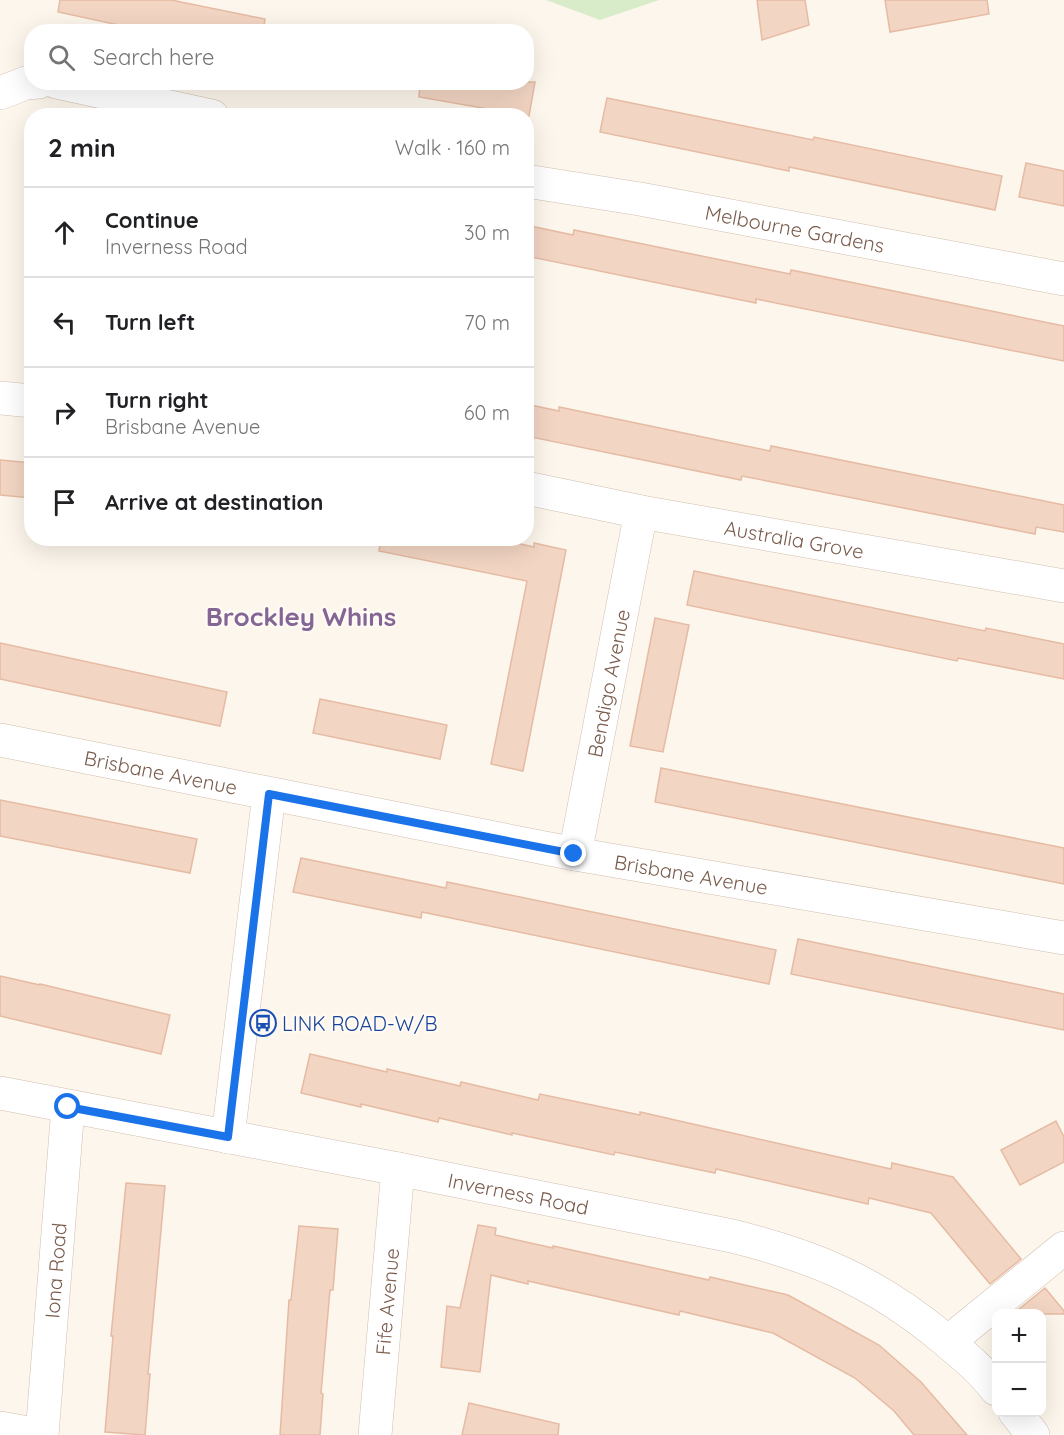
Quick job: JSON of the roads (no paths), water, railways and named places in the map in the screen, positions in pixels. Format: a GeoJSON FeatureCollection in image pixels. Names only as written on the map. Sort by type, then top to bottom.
{"type":"FeatureCollection","features":[{"type":"Feature","properties":{"kind":"street"},"geometry":{"type":"LineString","coordinates":[[0,93],[24,84]]}},
{"type":"Feature","properties":{"kind":"street"},"geometry":{"type":"LineString","coordinates":[[93,90],[175,108]]}},
{"type":"Feature","properties":{"kind":"street","name":"Melbourne Gardens"},"geometry":{"type":"LineString","coordinates":[[534,183],[640,199],[1064,279]]}},
{"type":"Feature","properties":{"kind":"street"},"geometry":{"type":"LineString","coordinates":[[0,398],[24,400]]}},
{"type":"Feature","properties":{"kind":"street","name":"Australia Grove"},"geometry":{"type":"LineString","coordinates":[[534,490],[641,512],[1064,586]]}},
{"type":"Feature","properties":{"kind":"street","name":"Bendigo Avenue"},"geometry":{"type":"LineString","coordinates":[[574,854],[641,512]]}},
{"type":"Feature","properties":{"kind":"street","name":"Brisbane Avenue"},"geometry":{"type":"LineString","coordinates":[[0,740],[574,854],[1064,938]]}},
{"type":"Feature","properties":{"kind":"street"},"geometry":{"type":"LineString","coordinates":[[228,1137],[269,794]]}},
{"type":"Feature","properties":{"kind":"street","name":"Inverness Road"},"geometry":{"type":"LineString","coordinates":[[0,1093],[398,1168],[777,1247],[828,1266],[871,1286],[916,1315],[982,1370],[992,1384]]}},
{"type":"Feature","properties":{"kind":"street","name":"Iona Road"},"geometry":{"type":"LineString","coordinates":[[41,1435],[68,1107]]}},
{"type":"Feature","properties":{"kind":"street","name":"Fife Avenue"},"geometry":{"type":"LineString","coordinates":[[375,1435],[398,1168]]}},
{"type":"Feature","properties":{"kind":"street"},"geometry":{"type":"LineString","coordinates":[[948,1342],[1064,1248]]}},
{"type":"Feature","properties":{"kind":"street"},"geometry":{"type":"LineString","coordinates":[[1018,1417],[1033,1435]]}},
{"type":"Feature","properties":{"kind":"street"},"geometry":{"type":"LineString","coordinates":[[0,1428],[41,1435]]}},
{"type":"Feature","properties":{"kind":"place","name":"LINK ROAD-W/B"},"geometry":{"type":"Point","coordinates":[263,1023]}},
{"type":"Feature","properties":{"kind":"district","name":"Brockley Whins"},"geometry":{"type":"Point","coordinates":[301,616]}}]}
